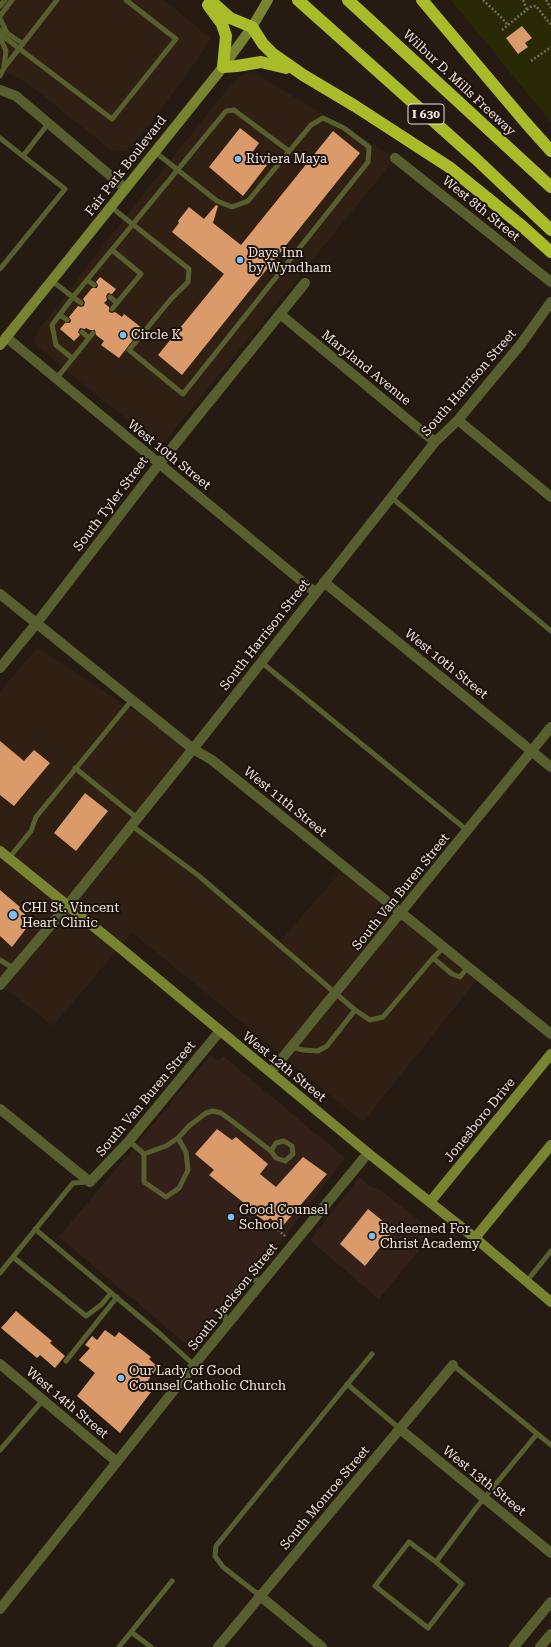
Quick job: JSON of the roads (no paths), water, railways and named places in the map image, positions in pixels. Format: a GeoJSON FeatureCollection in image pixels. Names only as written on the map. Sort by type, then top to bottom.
{"type":"FeatureCollection","features":[{"type":"Feature","properties":{"kind":"highway"},"geometry":{"type":"LineString","coordinates":[[205,0],[222,24],[226,36],[223,67],[261,62],[278,65],[303,75]]}},
{"type":"Feature","properties":{"kind":"highway"},"geometry":{"type":"LineString","coordinates":[[210,0],[230,18],[253,26],[263,44],[273,54],[303,75],[355,106],[449,167],[551,252]]}},
{"type":"Feature","properties":{"kind":"highway","name":"I 630"},"geometry":{"type":"LineString","coordinates":[[298,0],[470,154],[551,230]]}},
{"type":"Feature","properties":{"kind":"highway","name":"Wilbur D. Mills Freeway"},"geometry":{"type":"LineString","coordinates":[[348,0],[551,187]]}},
{"type":"Feature","properties":{"kind":"highway"},"geometry":{"type":"LineString","coordinates":[[422,0],[551,151]]}},
{"type":"Feature","properties":{"kind":"main road","name":"Fair Park Boulevard"},"geometry":{"type":"LineString","coordinates":[[2,342],[223,67],[253,26],[268,0]]}},
{"type":"Feature","properties":{"kind":"main road","name":"West 12th Street"},"geometry":{"type":"LineString","coordinates":[[0,851],[368,1153],[475,1238],[551,1302]]}},
{"type":"Feature","properties":{"kind":"main road","name":"Jonesboro Drive"},"geometry":{"type":"LineString","coordinates":[[430,1202],[551,1054]]}},
{"type":"Feature","properties":{"kind":"main road"},"geometry":{"type":"LineString","coordinates":[[475,1238],[551,1145]]}},
{"type":"Feature","properties":{"kind":"street"},"geometry":{"type":"LineString","coordinates":[[0,90],[16,96],[125,188]]}},
{"type":"Feature","properties":{"kind":"street","name":"West 8th Street"},"geometry":{"type":"LineString","coordinates":[[395,158],[551,282]]}},
{"type":"Feature","properties":{"kind":"street","name":"South Tyler Street"},"geometry":{"type":"LineString","coordinates":[[0,668],[36,624],[159,464],[305,283]]}},
{"type":"Feature","properties":{"kind":"street","name":"South Harrison Street"},"geometry":{"type":"LineString","coordinates":[[0,985],[67,906],[193,749],[435,442],[458,420],[521,344],[551,302]]}},
{"type":"Feature","properties":{"kind":"street","name":"Maryland Avenue"},"geometry":{"type":"LineString","coordinates":[[280,314],[435,442]]}},
{"type":"Feature","properties":{"kind":"street","name":"West 10th Street"},"geometry":{"type":"LineString","coordinates":[[2,342],[56,379],[316,593]]}},
{"type":"Feature","properties":{"kind":"street"},"geometry":{"type":"LineString","coordinates":[[458,420],[551,497]]}},
{"type":"Feature","properties":{"kind":"street","name":"West 10th Street"},"geometry":{"type":"LineString","coordinates":[[324,582],[551,767]]}},
{"type":"Feature","properties":{"kind":"street","name":"West 11th Street"},"geometry":{"type":"LineString","coordinates":[[0,594],[193,749],[212,760],[551,1034]]}},
{"type":"Feature","properties":{"kind":"street","name":"South Van Buren Street"},"geometry":{"type":"LineString","coordinates":[[271,1072],[551,727]]}},
{"type":"Feature","properties":{"kind":"street","name":"South Van Buren Street"},"geometry":{"type":"LineString","coordinates":[[90,1182],[129,1142],[220,1031]]}},
{"type":"Feature","properties":{"kind":"street"},"geometry":{"type":"LineString","coordinates":[[0,1110],[90,1182]]}},
{"type":"Feature","properties":{"kind":"street","name":"South Jackson Street"},"geometry":{"type":"LineString","coordinates":[[0,1609],[194,1365],[368,1153]]}},
{"type":"Feature","properties":{"kind":"street","name":"West 14th Street"},"geometry":{"type":"LineString","coordinates":[[0,1364],[117,1462]]}},
{"type":"Feature","properties":{"kind":"street","name":"South Monroe Street"},"geometry":{"type":"LineString","coordinates":[[218,1647],[453,1365]]}},
{"type":"Feature","properties":{"kind":"street","name":"West 13th Street"},"geometry":{"type":"LineString","coordinates":[[400,1430],[551,1553]]}},
{"type":"Feature","properties":{"kind":"street"},"geometry":{"type":"LineString","coordinates":[[259,1596],[322,1647]]}},
{"type":"Feature","properties":{"kind":"street"},"geometry":{"type":"LineString","coordinates":[[514,1647],[551,1602]]}},
{"type":"Feature","properties":{"kind":"street"},"geometry":{"type":"LineString","coordinates":[[540,1647],[551,1634]]}},
{"type":"Feature","properties":{"kind":"lane"},"geometry":{"type":"LineString","coordinates":[[0,6],[4,0]]}},
{"type":"Feature","properties":{"kind":"lane"},"geometry":{"type":"LineString","coordinates":[[12,0],[0,17],[7,33],[112,119],[176,39],[126,0]]}},
{"type":"Feature","properties":{"kind":"lane"},"geometry":{"type":"LineString","coordinates":[[0,76],[4,68],[57,0]]}},
{"type":"Feature","properties":{"kind":"lane"},"geometry":{"type":"LineString","coordinates":[[0,30],[4,37],[21,46]]}},
{"type":"Feature","properties":{"kind":"lane"},"geometry":{"type":"LineString","coordinates":[[0,37],[6,51],[4,68]]}},
{"type":"Feature","properties":{"kind":"lane"},"geometry":{"type":"LineString","coordinates":[[72,358],[56,345],[52,325],[87,280],[226,111],[234,110],[289,151]]}},
{"type":"Feature","properties":{"kind":"lane"},"geometry":{"type":"LineString","coordinates":[[110,206],[189,269],[188,282],[171,299],[129,350],[183,394],[368,162],[369,147],[344,128],[323,118],[311,125],[248,201],[232,207],[217,201],[154,151]]}},
{"type":"Feature","properties":{"kind":"lane"},"geometry":{"type":"LineString","coordinates":[[23,156],[48,124]]}},
{"type":"Feature","properties":{"kind":"lane"},"geometry":{"type":"LineString","coordinates":[[0,138],[65,189],[0,269]]}},
{"type":"Feature","properties":{"kind":"lane"},"geometry":{"type":"LineString","coordinates":[[112,250],[141,274],[112,309]]}},
{"type":"Feature","properties":{"kind":"lane"},"geometry":{"type":"LineString","coordinates":[[87,280],[94,285]]}},
{"type":"Feature","properties":{"kind":"lane"},"geometry":{"type":"LineString","coordinates":[[52,281],[81,302]]}},
{"type":"Feature","properties":{"kind":"lane"},"geometry":{"type":"LineString","coordinates":[[110,297],[118,303]]}},
{"type":"Feature","properties":{"kind":"lane"},"geometry":{"type":"LineString","coordinates":[[60,315],[67,320]]}},
{"type":"Feature","properties":{"kind":"lane"},"geometry":{"type":"LineString","coordinates":[[82,332],[89,338]]}},
{"type":"Feature","properties":{"kind":"lane"},"geometry":{"type":"LineString","coordinates":[[56,379],[93,333]]}},
{"type":"Feature","properties":{"kind":"lane"},"geometry":{"type":"LineString","coordinates":[[392,498],[551,631]]}},
{"type":"Feature","properties":{"kind":"lane"},"geometry":{"type":"LineString","coordinates":[[261,662],[468,831]]}},
{"type":"Feature","properties":{"kind":"lane"},"geometry":{"type":"LineString","coordinates":[[9,858],[31,830],[36,817],[132,700]]}},
{"type":"Feature","properties":{"kind":"lane"},"geometry":{"type":"LineString","coordinates":[[75,768],[134,821],[355,1010],[370,1020],[383,1017],[444,947]]}},
{"type":"Feature","properties":{"kind":"lane"},"geometry":{"type":"LineString","coordinates":[[433,958],[452,974],[460,977],[468,966]]}},
{"type":"Feature","properties":{"kind":"lane"},"geometry":{"type":"LineString","coordinates":[[0,960],[13,968]]}},
{"type":"Feature","properties":{"kind":"lane"},"geometry":{"type":"LineString","coordinates":[[291,1047],[303,1050],[318,1051],[327,1046],[355,1010]]}},
{"type":"Feature","properties":{"kind":"lane"},"geometry":{"type":"LineString","coordinates":[[144,1154],[166,1146],[178,1138],[195,1121],[206,1113],[213,1111],[221,1113],[271,1151],[276,1158],[285,1161],[293,1154],[292,1146],[284,1141],[276,1143],[271,1151]]}},
{"type":"Feature","properties":{"kind":"lane"},"geometry":{"type":"LineString","coordinates":[[144,1154],[144,1182],[166,1197],[180,1188],[188,1170],[186,1152],[178,1138]]}},
{"type":"Feature","properties":{"kind":"lane"},"geometry":{"type":"LineString","coordinates":[[129,1142],[144,1154]]}},
{"type":"Feature","properties":{"kind":"lane"},"geometry":{"type":"LineString","coordinates":[[0,1273],[72,1183],[90,1182]]}},
{"type":"Feature","properties":{"kind":"lane"},"geometry":{"type":"LineString","coordinates":[[35,1229],[117,1297],[194,1365]]}},
{"type":"Feature","properties":{"kind":"lane"},"geometry":{"type":"LineString","coordinates":[[526,1282],[551,1251]]}},
{"type":"Feature","properties":{"kind":"lane"},"geometry":{"type":"LineString","coordinates":[[13,1257],[86,1316],[101,1305],[111,1293]]}},
{"type":"Feature","properties":{"kind":"lane"},"geometry":{"type":"LineString","coordinates":[[226,1326],[224,1308],[230,1296],[241,1284],[250,1280],[264,1280]]}},
{"type":"Feature","properties":{"kind":"lane"},"geometry":{"type":"LineString","coordinates":[[66,1361],[117,1297]]}},
{"type":"Feature","properties":{"kind":"lane"},"geometry":{"type":"LineString","coordinates":[[259,1596],[223,1567],[215,1556],[216,1546],[372,1354]]}},
{"type":"Feature","properties":{"kind":"lane"},"geometry":{"type":"LineString","coordinates":[[453,1365],[551,1445]]}},
{"type":"Feature","properties":{"kind":"lane"},"geometry":{"type":"LineString","coordinates":[[347,1384],[400,1430]]}},
{"type":"Feature","properties":{"kind":"lane"},"geometry":{"type":"LineString","coordinates":[[0,1450],[43,1400]]}},
{"type":"Feature","properties":{"kind":"lane"},"geometry":{"type":"LineString","coordinates":[[436,1562],[484,1498],[538,1434]]}},
{"type":"Feature","properties":{"kind":"lane"},"geometry":{"type":"LineString","coordinates":[[410,1542],[436,1562],[462,1584],[428,1628],[375,1586],[410,1542]]}},
{"type":"Feature","properties":{"kind":"lane"},"geometry":{"type":"LineString","coordinates":[[119,1647],[172,1581]]}},
{"type":"Feature","properties":{"kind":"lane"},"geometry":{"type":"LineString","coordinates":[[131,1632],[151,1647]]}},
{"type":"Feature","properties":{"kind":"place","name":"Riviera Maya"},"geometry":{"type":"Point","coordinates":[238,159]}},
{"type":"Feature","properties":{"kind":"place","name":"Days Inn by Wyndham"},"geometry":{"type":"Point","coordinates":[240,260]}},
{"type":"Feature","properties":{"kind":"place","name":"Circle K"},"geometry":{"type":"Point","coordinates":[123,335]}},
{"type":"Feature","properties":{"kind":"place","name":"CHI St. Vincent Heart Clinic"},"geometry":{"type":"Point","coordinates":[13,915]}},
{"type":"Feature","properties":{"kind":"place","name":"Good Counsel School"},"geometry":{"type":"Point","coordinates":[231,1217]}},
{"type":"Feature","properties":{"kind":"place","name":"Redeemed For Christ Academy"},"geometry":{"type":"Point","coordinates":[372,1236]}},
{"type":"Feature","properties":{"kind":"place","name":"Our Lady of Good Counsel Catholic Church"},"geometry":{"type":"Point","coordinates":[121,1378]}}]}
